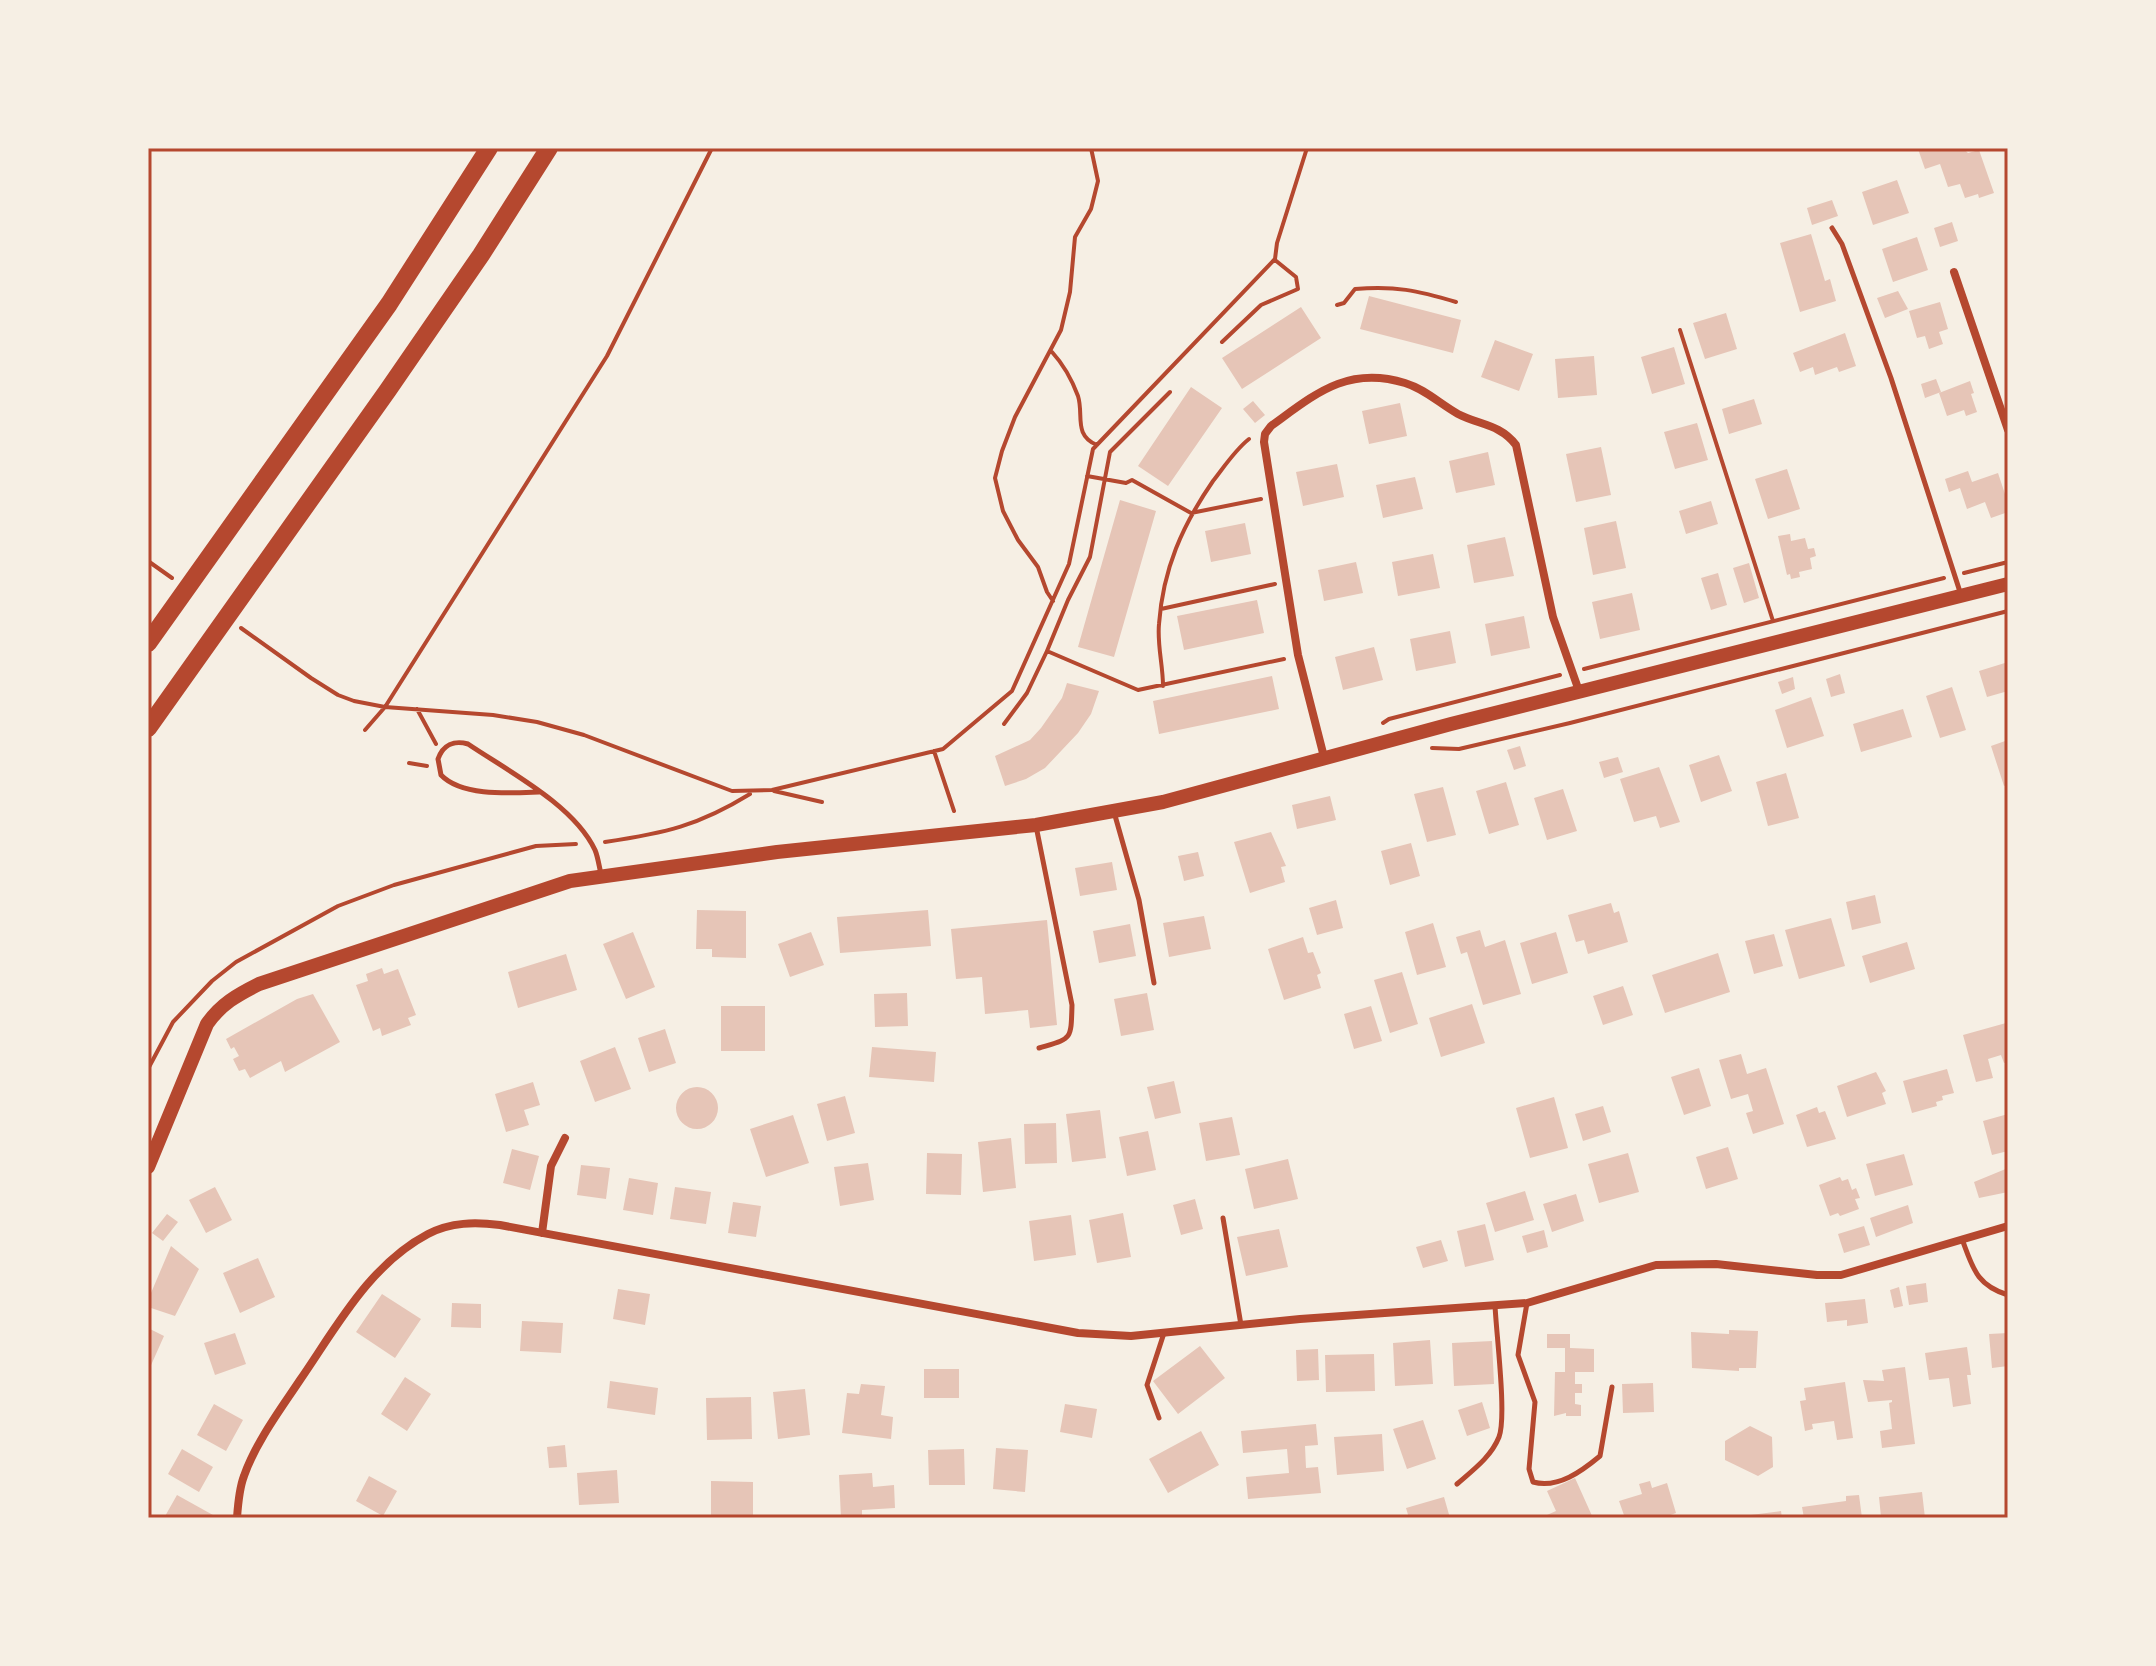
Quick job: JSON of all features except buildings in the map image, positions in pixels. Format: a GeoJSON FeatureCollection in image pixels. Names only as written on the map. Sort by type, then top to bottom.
{"type":"FeatureCollection","features":[{"type":"Feature","properties":{"kind":"highway"},"geometry":{"type":"LineString","coordinates":[[148,643],[389,304],[489,148]]}},
{"type":"Feature","properties":{"kind":"highway"},"geometry":{"type":"LineString","coordinates":[[148,728],[388,390],[481,255],[549,148]]}},
{"type":"Feature","properties":{"kind":"main road"},"geometry":{"type":"LineString","coordinates":[[148,1167],[207,1024],[221,1006],[236,995],[259,984],[545,888],[601,875],[1036,825],[1113,811],[1199,793],[1579,691],[2008,584]]}},
{"type":"Feature","properties":{"kind":"street"},"geometry":{"type":"LineString","coordinates":[[1954,272],[2008,430]]}},
{"type":"Feature","properties":{"kind":"street"},"geometry":{"type":"LineString","coordinates":[[1324,757],[1298,655],[1265,456],[1265,434],[1271,426],[1332,384],[1371,378],[1404,382],[1431,395],[1458,414],[1507,433],[1516,445],[1553,617],[1579,691]]}},
{"type":"Feature","properties":{"kind":"street"},"geometry":{"type":"LineString","coordinates":[[542,1233],[551,1166],[565,1138]]}},
{"type":"Feature","properties":{"kind":"street"},"geometry":{"type":"LineString","coordinates":[[237,1518],[244,1475],[257,1449],[348,1310],[385,1265],[429,1233],[460,1224],[500,1225],[1078,1333],[1131,1336],[1527,1303],[1656,1265],[1716,1264],[1841,1275],[2008,1226]]}},
{"type":"Feature","properties":{"kind":"lane"},"geometry":{"type":"LineString","coordinates":[[1832,228],[1842,244],[1891,378],[1962,596]]}},
{"type":"Feature","properties":{"kind":"lane"},"geometry":{"type":"LineString","coordinates":[[539,792],[497,793],[453,784],[441,775],[438,764],[440,753],[455,743],[468,744],[539,792],[570,817],[591,844],[601,875]]}},
{"type":"Feature","properties":{"kind":"lane"},"geometry":{"type":"LineString","coordinates":[[1113,811],[1139,900],[1154,983]]}},
{"type":"Feature","properties":{"kind":"lane"},"geometry":{"type":"LineString","coordinates":[[1036,825],[1072,1005],[1071,1032],[1066,1040],[1039,1048]]}},
{"type":"Feature","properties":{"kind":"lane"},"geometry":{"type":"LineString","coordinates":[[1223,1218],[1241,1325]]}},
{"type":"Feature","properties":{"kind":"lane"},"geometry":{"type":"LineString","coordinates":[[1962,1239],[1981,1281],[2008,1295]]}},
{"type":"Feature","properties":{"kind":"lane"},"geometry":{"type":"LineString","coordinates":[[1527,1303],[1518,1355],[1535,1402],[1529,1469],[1533,1482],[1542,1485],[1574,1476],[1600,1456],[1612,1387]]}},
{"type":"Feature","properties":{"kind":"lane"},"geometry":{"type":"LineString","coordinates":[[1457,1484],[1483,1462],[1500,1436],[1502,1410],[1495,1305]]}},
{"type":"Feature","properties":{"kind":"lane"},"geometry":{"type":"LineString","coordinates":[[1159,1418],[1147,1385],[1164,1332]]}},
{"type":"Feature","properties":{"kind":"path"},"geometry":{"type":"LineString","coordinates":[[365,730],[385,707],[607,356],[712,148]]}},
{"type":"Feature","properties":{"kind":"path"},"geometry":{"type":"LineString","coordinates":[[1053,601],[1038,567],[1018,540],[1003,511],[995,478],[1015,417],[1061,330],[1070,292],[1075,237],[1091,209],[1098,181],[1091,148]]}},
{"type":"Feature","properties":{"kind":"path"},"geometry":{"type":"LineString","coordinates":[[311,678],[338,695],[369,705],[493,715],[537,722],[584,735],[732,791],[772,790],[943,749],[1012,691],[1069,564],[1093,449],[1275,259],[1277,243],[1307,148]]}},
{"type":"Feature","properties":{"kind":"path"},"geometry":{"type":"LineString","coordinates":[[1222,342],[1261,305],[1298,289],[1296,277],[1275,259]]}},
{"type":"Feature","properties":{"kind":"path"},"geometry":{"type":"LineString","coordinates":[[1337,305],[1344,303],[1355,289],[1382,287],[1402,287],[1456,302]]}},
{"type":"Feature","properties":{"kind":"path"},"geometry":{"type":"LineString","coordinates":[[1680,330],[1773,622]]}},
{"type":"Feature","properties":{"kind":"path"},"geometry":{"type":"LineString","coordinates":[[1052,352],[1073,382],[1079,398],[1083,435],[1097,445]]}},
{"type":"Feature","properties":{"kind":"path"},"geometry":{"type":"LineString","coordinates":[[1004,724],[1027,693],[1090,557],[1110,452],[1170,392]]}},
{"type":"Feature","properties":{"kind":"path"},"geometry":{"type":"LineString","coordinates":[[1163,686],[1158,628],[1172,557],[1191,513],[1245,442],[1256,434],[1265,434]]}},
{"type":"Feature","properties":{"kind":"path"},"geometry":{"type":"LineString","coordinates":[[1087,476],[1126,483],[1132,480],[1191,513],[1272,497]]}},
{"type":"Feature","properties":{"kind":"path"},"geometry":{"type":"LineString","coordinates":[[1389,719],[2008,562]]}},
{"type":"Feature","properties":{"kind":"path"},"geometry":{"type":"LineString","coordinates":[[1161,609],[1269,585]]}},
{"type":"Feature","properties":{"kind":"path"},"geometry":{"type":"LineString","coordinates":[[1459,749],[2008,611]]}},
{"type":"Feature","properties":{"kind":"path"},"geometry":{"type":"LineString","coordinates":[[1047,651],[1138,690],[1279,660]]}},
{"type":"Feature","properties":{"kind":"path"},"geometry":{"type":"LineString","coordinates":[[417,709],[440,753]]}},
{"type":"Feature","properties":{"kind":"path"},"geometry":{"type":"LineString","coordinates":[[934,751],[954,811]]}},
{"type":"Feature","properties":{"kind":"path"},"geometry":{"type":"LineString","coordinates":[[409,763],[422,766],[438,764]]}},
{"type":"Feature","properties":{"kind":"path"},"geometry":{"type":"LineString","coordinates":[[772,790],[822,802]]}},
{"type":"Feature","properties":{"kind":"path"},"geometry":{"type":"LineString","coordinates":[[148,1069],[173,1022],[212,981],[236,962],[338,906],[394,885],[536,846],[591,844],[678,829],[719,813],[752,792]]}}]}
